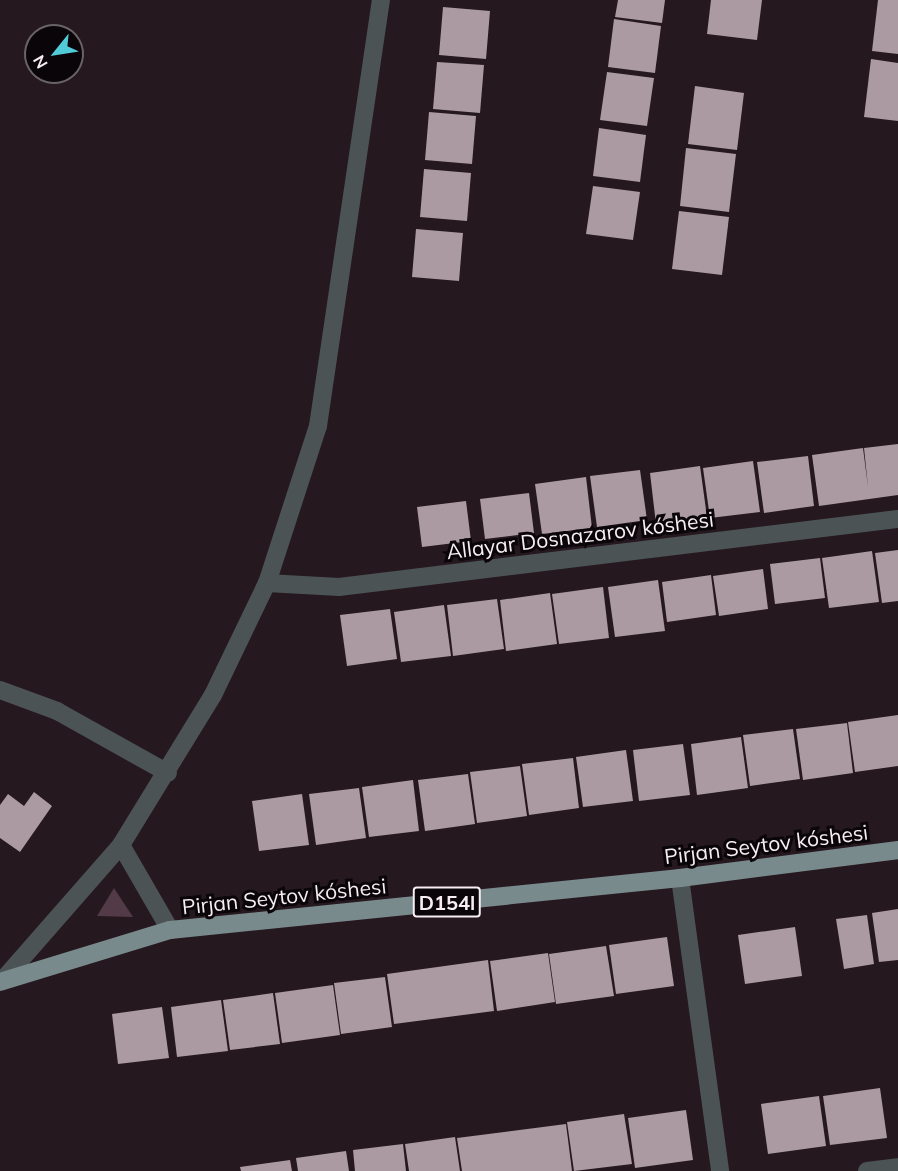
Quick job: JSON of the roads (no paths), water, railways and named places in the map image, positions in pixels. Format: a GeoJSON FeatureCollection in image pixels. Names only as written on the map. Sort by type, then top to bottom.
{"type":"FeatureCollection","features":[{"type":"Feature","properties":{"kind":"main road","name":"Pirjan Seytov kóshesi"},"geometry":{"type":"LineString","coordinates":[[1,981],[170,930],[680,878],[898,850]]}},
{"type":"Feature","properties":{"kind":"street"},"geometry":{"type":"LineString","coordinates":[[1,981],[121,846],[168,773],[267,583],[318,426],[381,0]]}},
{"type":"Feature","properties":{"kind":"street","name":"Allayar Dosnazarov kóshesi"},"geometry":{"type":"LineString","coordinates":[[267,583],[339,587],[898,519]]}},
{"type":"Feature","properties":{"kind":"street"},"geometry":{"type":"LineString","coordinates":[[0,690],[57,711],[168,773]]}},
{"type":"Feature","properties":{"kind":"street"},"geometry":{"type":"LineString","coordinates":[[121,846],[170,930]]}},
{"type":"Feature","properties":{"kind":"street"},"geometry":{"type":"LineString","coordinates":[[680,878],[720,1171]]}},
{"type":"Feature","properties":{"kind":"street"},"geometry":{"type":"LineString","coordinates":[[867,1171],[898,1167]]}}]}
